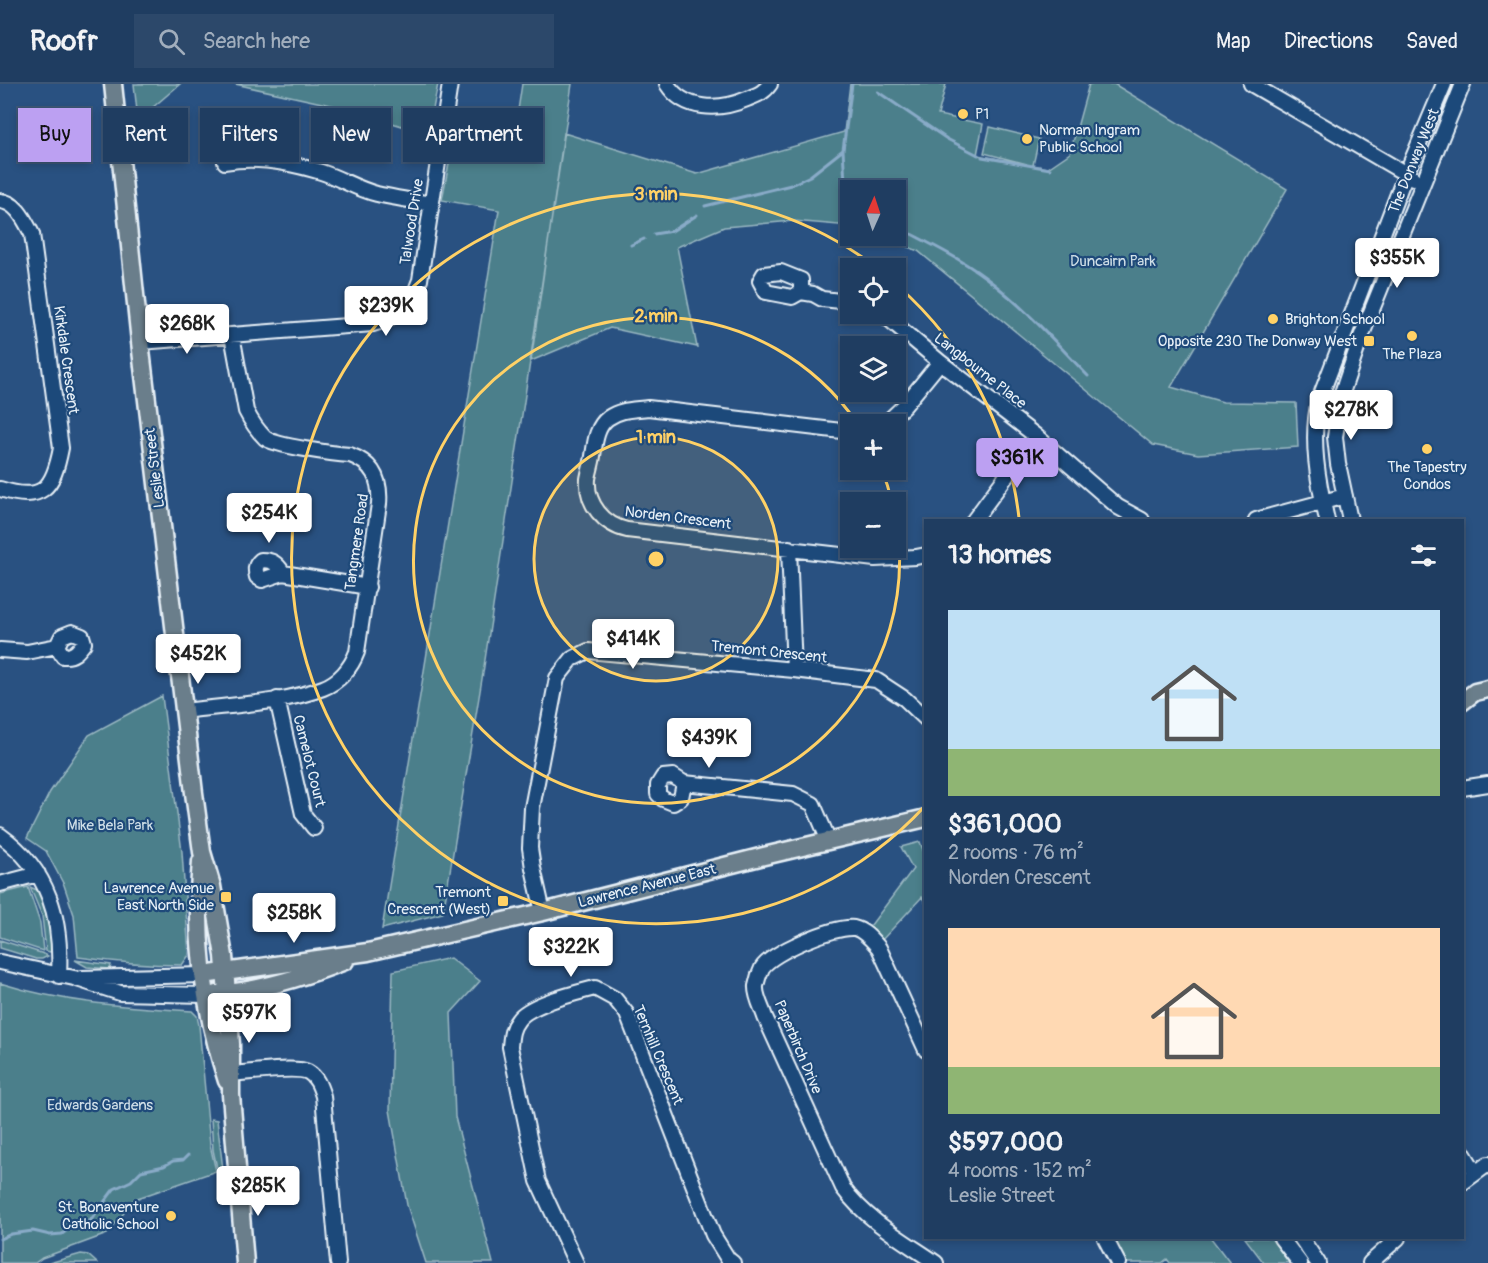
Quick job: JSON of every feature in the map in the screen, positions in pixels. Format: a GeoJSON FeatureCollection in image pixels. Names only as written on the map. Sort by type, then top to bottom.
{"type":"FeatureCollection","features":[{"type":"Feature","properties":{"kind":"main road","name":"Leslie Street"},"geometry":{"type":"LineString","coordinates":[[113,84],[140,342],[184,711],[202,852],[212,891],[226,973],[231,1044],[231,1095],[245,1263]]}},
{"type":"Feature","properties":{"kind":"main road","name":"Lawrence Avenue East"},"geometry":{"type":"LineString","coordinates":[[203,975],[368,952],[543,912],[924,818]]}},
{"type":"Feature","properties":{"kind":"main road","name":"Leslie Street"},"geometry":{"type":"LineString","coordinates":[[202,852],[198,898],[205,995],[215,1045],[231,1095]]}},
{"type":"Feature","properties":{"kind":"main road","name":"Lawrence Avenue East"},"geometry":{"type":"LineString","coordinates":[[205,995],[227,993],[311,975],[368,952]]}},
{"type":"Feature","properties":{"kind":"street","name":"Talwood Drive"},"geometry":{"type":"LineString","coordinates":[[140,342],[373,324],[395,316],[409,304],[420,280],[450,84]]}},
{"type":"Feature","properties":{"kind":"street"},"geometry":{"type":"LineString","coordinates":[[667,84],[683,101],[692,105],[710,107],[739,103],[758,96],[770,84]]}},
{"type":"Feature","properties":{"kind":"street"},"geometry":{"type":"LineString","coordinates":[[1251,84],[1423,183]]}},
{"type":"Feature","properties":{"kind":"street","name":"The Donway West"},"geometry":{"type":"LineString","coordinates":[[1328,519],[1316,454],[1315,427],[1319,400],[1406,175],[1444,84]]}},
{"type":"Feature","properties":{"kind":"street","name":"The Donway West"},"geometry":{"type":"LineString","coordinates":[[1350,519],[1338,464],[1335,437],[1345,384],[1361,337],[1463,84]]}},
{"type":"Feature","properties":{"kind":"street"},"geometry":{"type":"LineString","coordinates":[[266,162],[322,172],[378,194],[432,204]]}},
{"type":"Feature","properties":{"kind":"street","name":"Kirkdale Crescent"},"geometry":{"type":"LineString","coordinates":[[0,201],[6,201],[20,212],[32,234],[61,448],[51,483],[38,493],[20,495],[0,489]]}},
{"type":"Feature","properties":{"kind":"street"},"geometry":{"type":"LineString","coordinates":[[801,292],[813,294],[822,299],[840,301]]}},
{"type":"Feature","properties":{"kind":"street","name":"Langbourne Place"},"geometry":{"type":"LineString","coordinates":[[895,324],[939,362],[1036,436],[1118,507],[1140,519]]}},
{"type":"Feature","properties":{"kind":"street","name":"Tangmere Road"},"geometry":{"type":"LineString","coordinates":[[184,711],[277,699],[325,688],[353,664],[368,587],[381,487],[375,475],[360,459],[350,455],[267,440],[251,422],[246,411],[232,335]]}},
{"type":"Feature","properties":{"kind":"street"},"geometry":{"type":"LineString","coordinates":[[896,414],[939,362]]}},
{"type":"Feature","properties":{"kind":"street"},"geometry":{"type":"LineString","coordinates":[[1327,379],[1345,384]]}},
{"type":"Feature","properties":{"kind":"street","name":"Norden Crescent"},"geometry":{"type":"LineString","coordinates":[[840,431],[648,408],[625,410],[606,419],[596,435],[588,480],[592,505],[611,524],[627,530],[875,559],[924,555]]}},
{"type":"Feature","properties":{"kind":"street"},"geometry":{"type":"LineString","coordinates":[[975,519],[1036,436]]}},
{"type":"Feature","properties":{"kind":"street"},"geometry":{"type":"LineString","coordinates":[[1260,519],[1345,496]]}},
{"type":"Feature","properties":{"kind":"street"},"geometry":{"type":"LineString","coordinates":[[789,548],[794,670]]}},
{"type":"Feature","properties":{"kind":"street"},"geometry":{"type":"LineString","coordinates":[[283,573],[368,587]]}},
{"type":"Feature","properties":{"kind":"street"},"geometry":{"type":"LineString","coordinates":[[0,650],[27,652],[57,646]]}},
{"type":"Feature","properties":{"kind":"street","name":"Tremont Crescent"},"geometry":{"type":"LineString","coordinates":[[543,912],[530,848],[532,808],[557,678],[572,659],[588,651],[876,680],[905,699],[924,717]]}},
{"type":"Feature","properties":{"kind":"street","name":"Camelot Court"},"geometry":{"type":"LineString","coordinates":[[277,699],[303,814],[314,828]]}},
{"type":"Feature","properties":{"kind":"street"},"geometry":{"type":"LineString","coordinates":[[684,783],[793,794],[813,804],[830,841]]}},
{"type":"Feature","properties":{"kind":"street"},"geometry":{"type":"LineString","coordinates":[[1464,788],[1488,784]]}},
{"type":"Feature","properties":{"kind":"street"},"geometry":{"type":"LineString","coordinates":[[0,835],[13,844],[30,862],[38,874],[52,907],[58,928],[59,976]]}},
{"type":"Feature","properties":{"kind":"street"},"geometry":{"type":"LineString","coordinates":[[0,884],[38,874]]}},
{"type":"Feature","properties":{"kind":"street","name":"Paperbirch Drive"},"geometry":{"type":"LineString","coordinates":[[924,1046],[879,948],[869,936],[856,928],[839,929],[826,933],[774,956],[762,969],[756,987],[765,1017],[843,1188],[852,1200],[873,1219],[936,1263]]}},
{"type":"Feature","properties":{"kind":"street","name":"Lawrence Avenue East"},"geometry":{"type":"LineString","coordinates":[[0,962],[74,978],[203,975]]}},
{"type":"Feature","properties":{"kind":"street","name":"Lawrence Avenue East"},"geometry":{"type":"LineString","coordinates":[[74,978],[120,993],[205,995]]}},
{"type":"Feature","properties":{"kind":"street","name":"Ternhill Crescent"},"geometry":{"type":"LineString","coordinates":[[576,1263],[538,1181],[510,1047],[512,1031],[519,1018],[527,1012],[563,996],[595,988],[615,999],[627,1014],[713,1235],[728,1262]]}},
{"type":"Feature","properties":{"kind":"street"},"geometry":{"type":"LineString","coordinates":[[231,1074],[296,1069],[308,1072],[319,1083],[323,1096],[338,1263]]}},
{"type":"Feature","properties":{"kind":"street"},"geometry":{"type":"LineString","coordinates":[[1464,1154],[1475,1172]]}},
{"type":"Feature","properties":{"kind":"street"},"geometry":{"type":"LineString","coordinates":[[1464,1181],[1488,1164]]}},
{"type":"Feature","properties":{"kind":"street"},"geometry":{"type":"LineString","coordinates":[[1106,1239],[1118,1263]]}},
{"type":"Feature","properties":{"kind":"street"},"geometry":{"type":"LineString","coordinates":[[1282,1239],[1300,1263]]}},
{"type":"Feature","properties":{"kind":"street"},"geometry":{"type":"LineString","coordinates":[[1302,1239],[1318,1263]]}},
{"type":"Feature","properties":{"kind":"street"},"geometry":{"type":"LineString","coordinates":[[1370,1263],[1397,1239]]}},
{"type":"Feature","properties":{"kind":"green space"},"geometry":{"type":"Polygon","coordinates":[[[134,84],[180,84],[152,108],[137,108],[134,84]]]}},
{"type":"Feature","properties":{"kind":"green space"},"geometry":{"type":"Polygon","coordinates":[[[235,84],[438,84],[433,108],[403,108],[403,126],[391,123],[391,108],[340,107],[235,84]]]}},
{"type":"Feature","properties":{"kind":"green space"},"geometry":{"type":"Polygon","coordinates":[[[522,84],[572,84],[483,673],[443,913],[382,929],[499,210],[442,200],[449,162],[543,162],[543,108],[518,108],[522,84]]]}},
{"type":"Feature","properties":{"kind":"green space","name":"Duncairn Park"},"geometry":{"type":"Polygon","coordinates":[[[850,84],[946,84],[938,115],[983,124],[977,155],[1027,164],[984,153],[990,127],[1039,139],[1033,165],[1048,168],[1070,153],[1089,84],[1114,84],[1287,189],[1171,387],[1223,402],[1296,403],[1298,447],[1198,454],[1153,445],[918,251],[906,246],[906,180],[840,180],[840,225],[793,221],[724,227],[677,247],[697,347],[610,328],[531,361],[564,133],[697,174],[844,132],[850,84]]]}},
{"type":"Feature","properties":{"kind":"green space","name":"Mike Bela Park"},"geometry":{"type":"Polygon","coordinates":[[[162,696],[182,852],[189,955],[182,965],[130,963],[78,957],[74,915],[64,885],[46,851],[27,838],[50,792],[89,735],[162,696]]]}},
{"type":"Feature","properties":{"kind":"green space"},"geometry":{"type":"Polygon","coordinates":[[[920,842],[924,852],[924,900],[922,897],[881,941],[868,929],[913,869],[901,847],[920,842]]]}},
{"type":"Feature","properties":{"kind":"green space"},"geometry":{"type":"Polygon","coordinates":[[[28,887],[40,923],[43,951],[0,937],[0,894],[28,887]]]}},
{"type":"Feature","properties":{"kind":"green space"},"geometry":{"type":"Polygon","coordinates":[[[30,887],[37,890],[47,912],[52,937],[51,952],[46,951],[42,916],[30,887]]]}},
{"type":"Feature","properties":{"kind":"green space"},"geometry":{"type":"Polygon","coordinates":[[[0,940],[48,956],[36,959],[0,948],[0,940]]]}},
{"type":"Feature","properties":{"kind":"green space"},"geometry":{"type":"Polygon","coordinates":[[[450,958],[480,981],[451,1013],[455,1117],[493,1263],[426,1263],[407,1205],[390,1110],[393,971],[450,958]]]}},
{"type":"Feature","properties":{"kind":"green space"},"geometry":{"type":"Polygon","coordinates":[[[75,960],[111,965],[110,969],[87,967],[75,960]]]}},
{"type":"Feature","properties":{"kind":"green space","name":"Edwards Gardens"},"geometry":{"type":"Polygon","coordinates":[[[0,983],[71,1000],[192,1011],[197,1016],[199,1025],[210,1145],[216,1171],[135,1199],[107,1234],[42,1258],[35,1263],[0,1263],[0,983]]]}},
{"type":"Feature","properties":{"kind":"green space"},"geometry":{"type":"Polygon","coordinates":[[[211,1119],[217,1120],[225,1186],[221,1186],[213,1150],[211,1119]]]}},
{"type":"Feature","properties":{"kind":"green space"},"geometry":{"type":"Polygon","coordinates":[[[1111,1239],[1212,1239],[1230,1263],[1170,1263],[1167,1259],[1162,1263],[1124,1263],[1111,1239]]]}},
{"type":"Feature","properties":{"kind":"green space"},"geometry":{"type":"Polygon","coordinates":[[[1246,1239],[1272,1239],[1289,1263],[1264,1263],[1246,1239]]]}},
{"type":"Feature","properties":{"kind":"green space"},"geometry":{"type":"Polygon","coordinates":[[[81,1254],[88,1255],[97,1263],[49,1263],[81,1254]]]}},
{"type":"Feature","properties":{"kind":"waterway"},"geometry":{"type":"LineString","coordinates":[[845,180],[843,150],[852,84]]}},
{"type":"Feature","properties":{"kind":"waterway"},"geometry":{"type":"LineString","coordinates":[[878,92],[947,139],[978,155]]}},
{"type":"Feature","properties":{"kind":"waterway"},"geometry":{"type":"LineString","coordinates":[[705,206],[791,185],[810,176],[843,150]]}},
{"type":"Feature","properties":{"kind":"waterway"},"geometry":{"type":"LineString","coordinates":[[982,157],[1050,169]]}},
{"type":"Feature","properties":{"kind":"waterway"},"geometry":{"type":"LineString","coordinates":[[654,234],[672,231],[697,215]]}},
{"type":"Feature","properties":{"kind":"waterway"},"geometry":{"type":"LineString","coordinates":[[906,231],[972,268],[1008,295],[1088,376]]}},
{"type":"Feature","properties":{"kind":"waterway"},"geometry":{"type":"LineString","coordinates":[[631,245],[644,239]]}},
{"type":"Feature","properties":{"kind":"waterway"},"geometry":{"type":"LineString","coordinates":[[0,1239],[11,1234],[33,1231],[50,1235],[62,1234],[73,1226],[90,1221],[114,1189],[131,1181],[141,1171],[183,1160],[188,1155]]}},
{"type":"Feature","properties":{"kind":"place","name":"P1"},"geometry":{"type":"Point","coordinates":[963,114]}},
{"type":"Feature","properties":{"kind":"place","name":"Norman Ingram Public School"},"geometry":{"type":"Point","coordinates":[1027,139]}},
{"type":"Feature","properties":{"kind":"place","name":"Brighton School"},"geometry":{"type":"Point","coordinates":[1273,319]}},
{"type":"Feature","properties":{"kind":"place","name":"The Plaza"},"geometry":{"type":"Point","coordinates":[1412,336]}},
{"type":"Feature","properties":{"kind":"place","name":"Opposite 230 The Donway West"},"geometry":{"type":"Point","coordinates":[1369,341]}},
{"type":"Feature","properties":{"kind":"place","name":"The Tapestry Condos"},"geometry":{"type":"Point","coordinates":[1427,449]}},
{"type":"Feature","properties":{"kind":"place","name":"Lawrence Avenue East North Side"},"geometry":{"type":"Point","coordinates":[226,897]}},
{"type":"Feature","properties":{"kind":"place","name":"Tremont Crescent (West)"},"geometry":{"type":"Point","coordinates":[503,901]}},
{"type":"Feature","properties":{"kind":"place","name":"St. Bonaventure Catholic School"},"geometry":{"type":"Point","coordinates":[171,1216]}}]}
